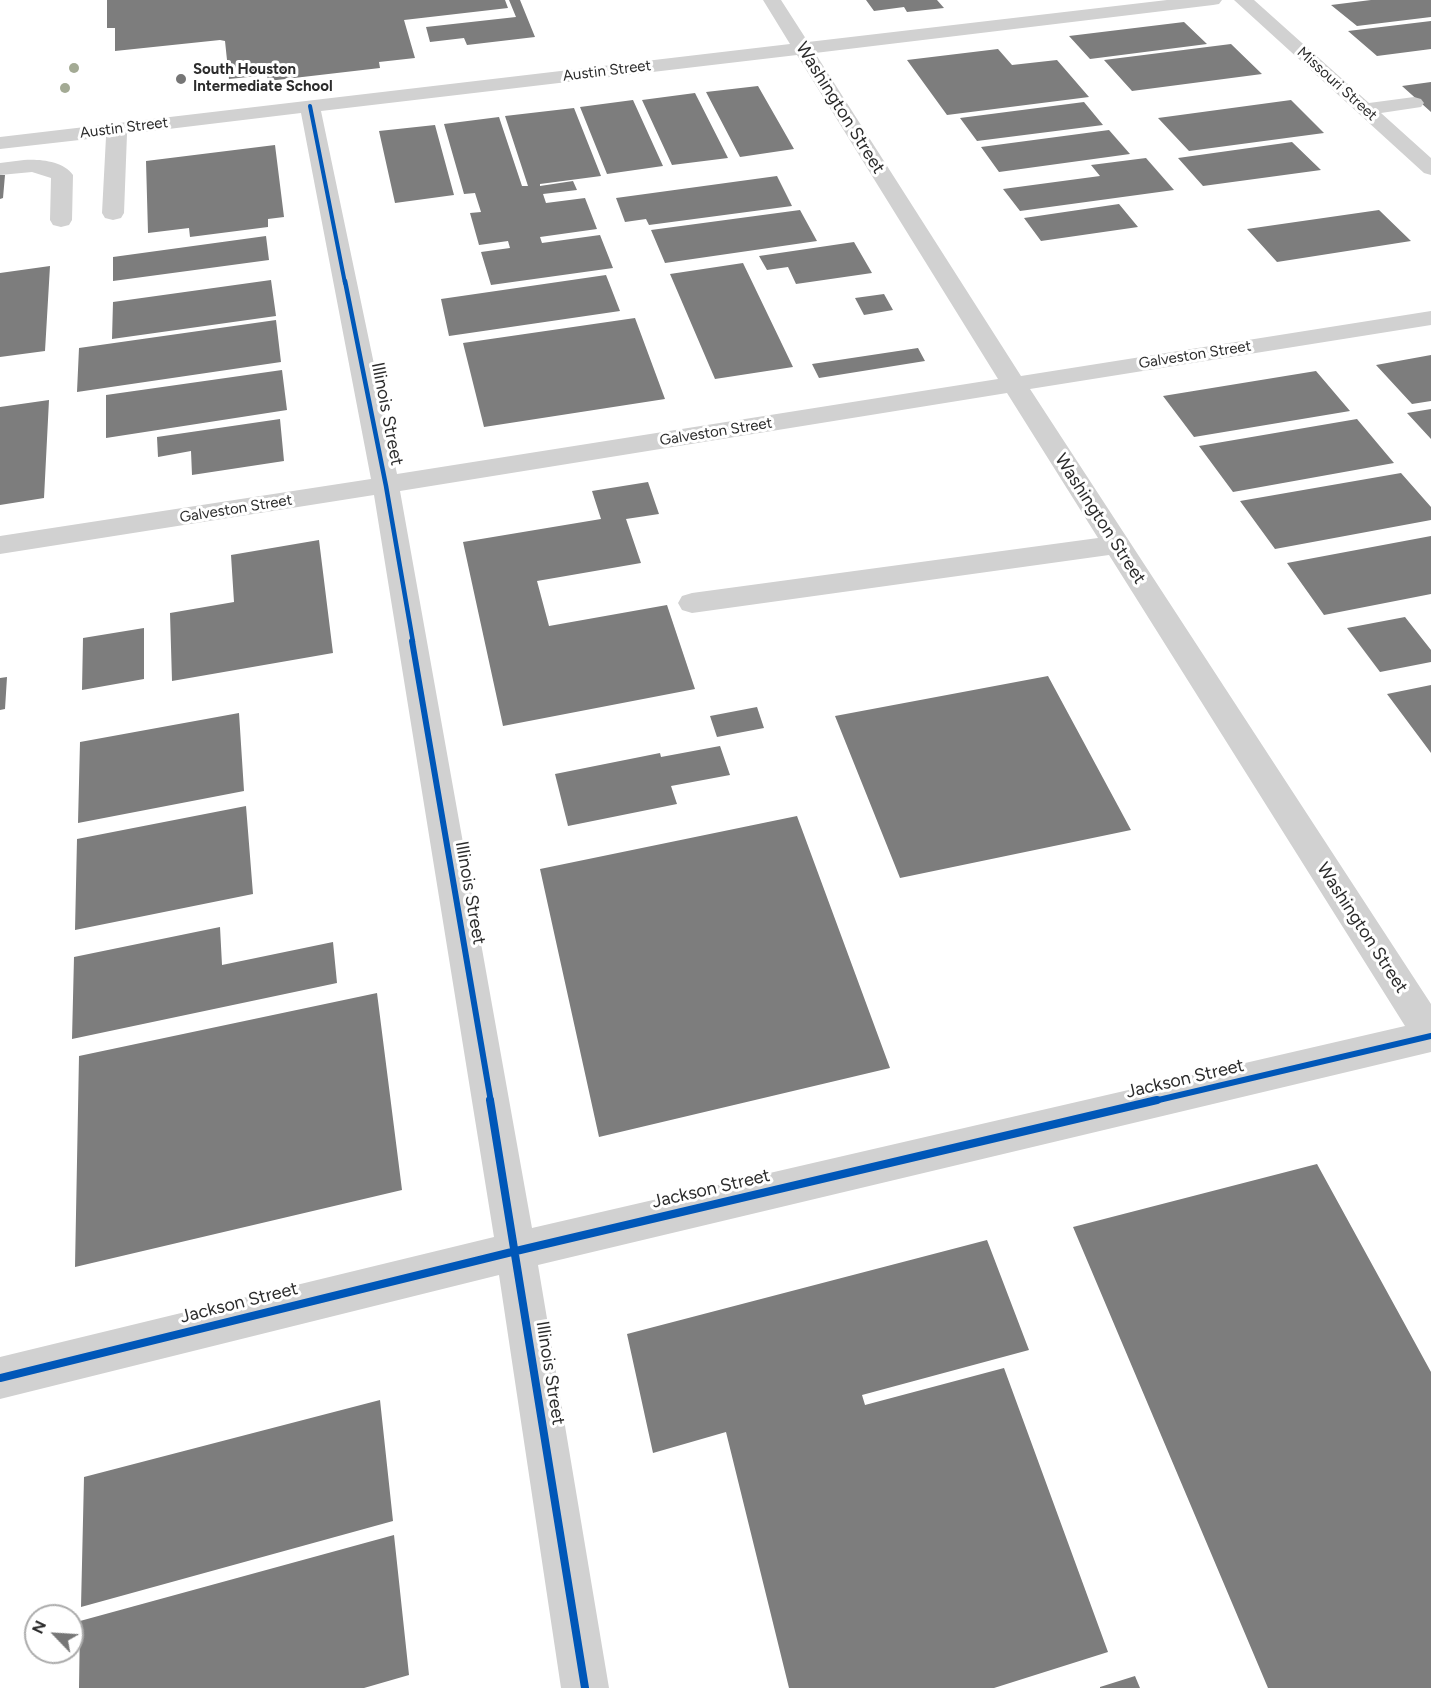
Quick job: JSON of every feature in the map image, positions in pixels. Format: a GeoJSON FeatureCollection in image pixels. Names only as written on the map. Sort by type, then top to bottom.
{"type":"FeatureCollection","features":[{"type":"Feature","properties":{"kind":"street","name":"Washington Street"},"geometry":{"type":"LineString","coordinates":[[772,0],[1116,545],[1431,1036]]}},
{"type":"Feature","properties":{"kind":"street","name":"Austin Street"},"geometry":{"type":"LineString","coordinates":[[0,143],[803,48],[1030,13],[1214,0]]}},
{"type":"Feature","properties":{"kind":"street","name":"Missouri Street"},"geometry":{"type":"LineString","coordinates":[[1243,0],[1431,169]]}},
{"type":"Feature","properties":{"kind":"street"},"geometry":{"type":"LineString","coordinates":[[1365,109],[1414,103]]}},
{"type":"Feature","properties":{"kind":"street","name":"Illinois Street"},"geometry":{"type":"LineString","coordinates":[[310,106],[386,486],[516,1251],[585,1688]]}},
{"type":"Feature","properties":{"kind":"street"},"geometry":{"type":"LineString","coordinates":[[113,213],[117,129]]}},
{"type":"Feature","properties":{"kind":"street"},"geometry":{"type":"LineString","coordinates":[[0,169],[36,165],[52,168],[62,175],[61,220]]}},
{"type":"Feature","properties":{"kind":"street","name":"Galveston Street"},"geometry":{"type":"LineString","coordinates":[[0,545],[386,486],[1013,383],[1431,318]]}},
{"type":"Feature","properties":{"kind":"street"},"geometry":{"type":"LineString","coordinates":[[692,603],[1116,545]]}},
{"type":"Feature","properties":{"kind":"street","name":"Jackson Street"},"geometry":{"type":"LineString","coordinates":[[0,1378],[516,1251],[1431,1036]]}},
{"type":"Feature","properties":{"kind":"building"},"geometry":{"type":"Polygon","coordinates":[[[107,0],[505,0],[508,8],[404,20],[415,58],[379,62],[380,68],[268,81],[267,75],[229,79],[225,41],[220,40],[115,51],[115,28],[107,28],[107,0]]]}},
{"type":"Feature","properties":{"kind":"building"},"geometry":{"type":"Polygon","coordinates":[[[509,0],[520,0],[535,37],[467,45],[464,38],[430,42],[426,27],[516,17],[509,0]]]}},
{"type":"Feature","properties":{"kind":"building"},"geometry":{"type":"Polygon","coordinates":[[[866,0],[937,0],[944,8],[907,12],[904,7],[874,11],[866,0]]]}},
{"type":"Feature","properties":{"kind":"building"},"geometry":{"type":"Polygon","coordinates":[[[1371,0],[1431,0],[1431,17],[1357,26],[1331,5],[1371,0]]]}},
{"type":"Feature","properties":{"kind":"building"},"geometry":{"type":"Polygon","coordinates":[[[1431,21],[1431,49],[1377,56],[1348,31],[1431,21]]]}},
{"type":"Feature","properties":{"kind":"building"},"geometry":{"type":"Polygon","coordinates":[[[1184,22],[1207,44],[1090,59],[1069,36],[1184,22]]]}},
{"type":"Feature","properties":{"kind":"building"},"geometry":{"type":"Polygon","coordinates":[[[1231,44],[1262,74],[1132,91],[1104,60],[1231,44]]]}},
{"type":"Feature","properties":{"kind":"building"},"geometry":{"type":"Polygon","coordinates":[[[998,49],[1012,65],[1057,60],[1089,97],[947,115],[907,60],[998,49]]]}},
{"type":"Feature","properties":{"kind":"building"},"geometry":{"type":"Polygon","coordinates":[[[1431,82],[1431,112],[1402,86],[1431,82]]]}},
{"type":"Feature","properties":{"kind":"building"},"geometry":{"type":"Polygon","coordinates":[[[758,86],[794,149],[740,157],[706,92],[758,86]]]}},
{"type":"Feature","properties":{"kind":"building"},"geometry":{"type":"Polygon","coordinates":[[[695,93],[728,158],[672,165],[642,100],[695,93]]]}},
{"type":"Feature","properties":{"kind":"building"},"geometry":{"type":"Polygon","coordinates":[[[633,100],[663,166],[607,174],[580,107],[633,100]]]}},
{"type":"Feature","properties":{"kind":"building"},"geometry":{"type":"Polygon","coordinates":[[[1291,100],[1324,133],[1189,151],[1158,118],[1291,100]]]}},
{"type":"Feature","properties":{"kind":"building"},"geometry":{"type":"Polygon","coordinates":[[[1084,102],[1103,125],[977,141],[960,118],[1084,102]]]}},
{"type":"Feature","properties":{"kind":"building"},"geometry":{"type":"Polygon","coordinates":[[[574,108],[601,176],[540,184],[540,186],[573,181],[577,190],[543,194],[546,203],[585,198],[597,229],[540,237],[542,243],[600,235],[613,268],[491,285],[481,252],[510,248],[508,241],[479,245],[470,213],[481,212],[475,193],[464,194],[444,124],[499,117],[522,186],[528,186],[505,116],[574,108]]]}},
{"type":"Feature","properties":{"kind":"building"},"geometry":{"type":"Polygon","coordinates":[[[435,125],[454,195],[395,203],[379,131],[435,125]]]}},
{"type":"Feature","properties":{"kind":"building"},"geometry":{"type":"Polygon","coordinates":[[[1109,130],[1130,154],[999,172],[981,147],[1109,130]]]}},
{"type":"Feature","properties":{"kind":"building"},"geometry":{"type":"Polygon","coordinates":[[[1292,142],[1321,170],[1203,186],[1178,158],[1292,142]]]}},
{"type":"Feature","properties":{"kind":"building"},"geometry":{"type":"Polygon","coordinates":[[[275,145],[284,217],[268,219],[268,227],[190,237],[189,228],[148,233],[146,161],[275,145]]]}},
{"type":"Feature","properties":{"kind":"building"},"geometry":{"type":"Polygon","coordinates":[[[1146,158],[1174,190],[1020,211],[1003,189],[1100,176],[1091,165],[1146,158]]]}},
{"type":"Feature","properties":{"kind":"building"},"geometry":{"type":"Polygon","coordinates":[[[0,175],[5,175],[3,198],[0,199],[0,175]]]}},
{"type":"Feature","properties":{"kind":"building"},"geometry":{"type":"Polygon","coordinates":[[[777,176],[792,206],[649,225],[646,219],[625,222],[616,198],[777,176]]]}},
{"type":"Feature","properties":{"kind":"building"},"geometry":{"type":"Polygon","coordinates":[[[1119,204],[1138,227],[1041,241],[1024,218],[1119,204]]]}},
{"type":"Feature","properties":{"kind":"building"},"geometry":{"type":"Polygon","coordinates":[[[800,210],[817,241],[665,263],[651,230],[800,210]]]}},
{"type":"Feature","properties":{"kind":"building"},"geometry":{"type":"Polygon","coordinates":[[[1379,210],[1411,241],[1277,262],[1247,229],[1379,210]]]}},
{"type":"Feature","properties":{"kind":"building"},"geometry":{"type":"Polygon","coordinates":[[[266,236],[269,260],[113,281],[113,257],[266,236]]]}},
{"type":"Feature","properties":{"kind":"building"},"geometry":{"type":"Polygon","coordinates":[[[854,242],[872,273],[796,284],[788,267],[767,270],[759,256],[854,242]]]}},
{"type":"Feature","properties":{"kind":"building"},"geometry":{"type":"Polygon","coordinates":[[[743,263],[793,367],[715,379],[670,274],[743,263]]]}},
{"type":"Feature","properties":{"kind":"building"},"geometry":{"type":"Polygon","coordinates":[[[50,266],[45,351],[0,357],[0,273],[50,266]]]}},
{"type":"Feature","properties":{"kind":"building"},"geometry":{"type":"Polygon","coordinates":[[[606,275],[620,311],[449,336],[441,299],[606,275]]]}},
{"type":"Feature","properties":{"kind":"building"},"geometry":{"type":"Polygon","coordinates":[[[271,280],[276,316],[112,339],[113,302],[271,280]]]}},
{"type":"Feature","properties":{"kind":"building"},"geometry":{"type":"Polygon","coordinates":[[[884,294],[893,310],[864,315],[855,298],[884,294]]]}},
{"type":"Feature","properties":{"kind":"building"},"geometry":{"type":"Polygon","coordinates":[[[635,318],[665,399],[484,427],[463,343],[635,318]]]}},
{"type":"Feature","properties":{"kind":"building"},"geometry":{"type":"Polygon","coordinates":[[[276,320],[281,362],[77,392],[79,348],[276,320]]]}},
{"type":"Feature","properties":{"kind":"building"},"geometry":{"type":"Polygon","coordinates":[[[918,348],[925,361],[819,378],[812,364],[918,348]]]}},
{"type":"Feature","properties":{"kind":"building"},"geometry":{"type":"Polygon","coordinates":[[[1431,355],[1431,401],[1412,404],[1376,365],[1431,355]]]}},
{"type":"Feature","properties":{"kind":"building"},"geometry":{"type":"Polygon","coordinates":[[[282,370],[287,410],[106,438],[106,395],[282,370]]]}},
{"type":"Feature","properties":{"kind":"building"},"geometry":{"type":"Polygon","coordinates":[[[1316,371],[1350,411],[1194,437],[1163,396],[1316,371]]]}},
{"type":"Feature","properties":{"kind":"building"},"geometry":{"type":"Polygon","coordinates":[[[49,400],[44,498],[0,505],[0,407],[49,400]]]}},
{"type":"Feature","properties":{"kind":"building"},"geometry":{"type":"Polygon","coordinates":[[[1431,409],[1431,439],[1407,413],[1431,409]]]}},
{"type":"Feature","properties":{"kind":"building"},"geometry":{"type":"Polygon","coordinates":[[[280,419],[284,461],[192,475],[191,451],[158,457],[157,437],[280,419]]]}},
{"type":"Feature","properties":{"kind":"building"},"geometry":{"type":"Polygon","coordinates":[[[1357,419],[1394,463],[1233,492],[1199,446],[1357,419]]]}},
{"type":"Feature","properties":{"kind":"building"},"geometry":{"type":"Polygon","coordinates":[[[1401,473],[1431,507],[1431,520],[1275,549],[1240,501],[1401,473]]]}},
{"type":"Feature","properties":{"kind":"building"},"geometry":{"type":"Polygon","coordinates":[[[648,482],[659,514],[626,519],[641,563],[537,581],[549,626],[667,605],[695,689],[503,726],[463,542],[601,519],[592,491],[648,482]]]}},
{"type":"Feature","properties":{"kind":"building"},"geometry":{"type":"Polygon","coordinates":[[[1431,536],[1431,594],[1324,615],[1287,563],[1431,536]]]}},
{"type":"Feature","properties":{"kind":"building"},"geometry":{"type":"Polygon","coordinates":[[[319,540],[333,653],[172,681],[170,613],[234,602],[231,555],[319,540]]]}},
{"type":"Feature","properties":{"kind":"building"},"geometry":{"type":"Polygon","coordinates":[[[1405,617],[1431,650],[1431,662],[1380,672],[1347,628],[1405,617]]]}},
{"type":"Feature","properties":{"kind":"building"},"geometry":{"type":"Polygon","coordinates":[[[144,628],[144,679],[82,690],[83,638],[144,628]]]}},
{"type":"Feature","properties":{"kind":"building"},"geometry":{"type":"Polygon","coordinates":[[[1048,676],[1131,830],[900,878],[835,716],[1048,676]]]}},
{"type":"Feature","properties":{"kind":"building"},"geometry":{"type":"Polygon","coordinates":[[[7,677],[5,709],[0,710],[0,678],[7,677]]]}},
{"type":"Feature","properties":{"kind":"building"},"geometry":{"type":"Polygon","coordinates":[[[1431,685],[1431,753],[1387,694],[1431,685]]]}},
{"type":"Feature","properties":{"kind":"building"},"geometry":{"type":"Polygon","coordinates":[[[757,707],[764,728],[717,737],[710,716],[757,707]]]}},
{"type":"Feature","properties":{"kind":"building"},"geometry":{"type":"Polygon","coordinates":[[[239,713],[244,791],[78,823],[80,742],[239,713]]]}},
{"type":"Feature","properties":{"kind":"building"},"geometry":{"type":"Polygon","coordinates":[[[720,746],[730,775],[671,786],[677,804],[568,826],[555,774],[660,753],[661,757],[720,746]]]}},
{"type":"Feature","properties":{"kind":"building"},"geometry":{"type":"Polygon","coordinates":[[[246,806],[253,894],[75,930],[77,839],[246,806]]]}},
{"type":"Feature","properties":{"kind":"building"},"geometry":{"type":"Polygon","coordinates":[[[797,816],[890,1068],[599,1137],[540,869],[797,816]]]}},
{"type":"Feature","properties":{"kind":"building"},"geometry":{"type":"Polygon","coordinates":[[[220,927],[222,965],[333,942],[337,983],[72,1039],[74,957],[220,927]]]}},
{"type":"Feature","properties":{"kind":"building"},"geometry":{"type":"Polygon","coordinates":[[[377,993],[402,1190],[75,1267],[79,1056],[377,993]]]}},
{"type":"Feature","properties":{"kind":"building"},"geometry":{"type":"Polygon","coordinates":[[[1317,1164],[1431,1372],[1431,1688],[1268,1688],[1073,1227],[1317,1164]]]}},
{"type":"Feature","properties":{"kind":"building"},"geometry":{"type":"Polygon","coordinates":[[[987,1240],[1029,1350],[862,1395],[865,1405],[1004,1368],[1108,1652],[994,1688],[789,1688],[726,1432],[653,1453],[627,1334],[987,1240]]]}},
{"type":"Feature","properties":{"kind":"building"},"geometry":{"type":"Polygon","coordinates":[[[380,1400],[393,1521],[84,1606],[81,1604],[84,1477],[380,1400]]]}},
{"type":"Feature","properties":{"kind":"building"},"geometry":{"type":"Polygon","coordinates":[[[394,1535],[409,1675],[364,1688],[79,1688],[79,1664],[84,1664],[84,1620],[394,1535]]]}},
{"type":"Feature","properties":{"kind":"building"},"geometry":{"type":"Polygon","coordinates":[[[1135,1676],[1140,1688],[1100,1688],[1100,1687],[1135,1676]]]}},
{"type":"Feature","properties":{"kind":"cycle path"},"geometry":{"type":"LineString","coordinates":[[310,106],[386,486],[516,1251],[585,1688]]}},
{"type":"Feature","properties":{"kind":"cycle path"},"geometry":{"type":"LineString","coordinates":[[0,1378],[516,1251],[1431,1036]]}},
{"type":"Feature","properties":{"kind":"place","name":"South Houston Intermediate School"},"geometry":{"type":"Point","coordinates":[181,79]}}]}
